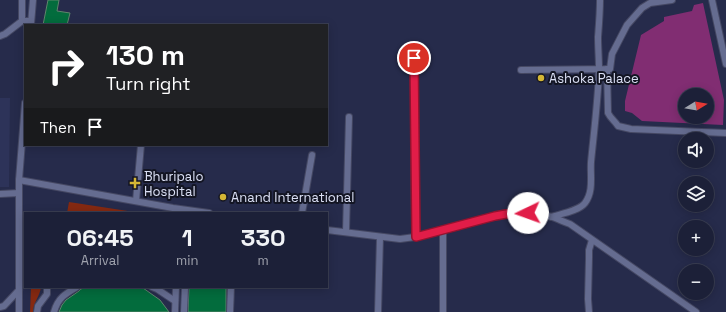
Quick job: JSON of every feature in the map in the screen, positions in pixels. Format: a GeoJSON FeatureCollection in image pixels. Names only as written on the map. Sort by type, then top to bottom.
{"type":"FeatureCollection","features":[{"type":"Feature","properties":{"kind":"street"},"geometry":{"type":"LineString","coordinates":[[22,0],[22,21]]}},
{"type":"Feature","properties":{"kind":"street"},"geometry":{"type":"LineString","coordinates":[[0,36],[22,21],[31,23],[33,0]]}},
{"type":"Feature","properties":{"kind":"street"},"geometry":{"type":"LineString","coordinates":[[551,216],[580,208],[588,197],[591,184],[591,164],[599,69],[598,36],[600,0]]}},
{"type":"Feature","properties":{"kind":"street"},"geometry":{"type":"LineString","coordinates":[[521,70],[610,69],[612,54],[627,25],[642,8],[650,3],[672,0]]}},
{"type":"Feature","properties":{"kind":"street"},"geometry":{"type":"LineString","coordinates":[[712,0],[726,64]]}},
{"type":"Feature","properties":{"kind":"street"},"geometry":{"type":"LineString","coordinates":[[414,58],[416,237]]}},
{"type":"Feature","properties":{"kind":"street"},"geometry":{"type":"LineString","coordinates":[[607,69],[608,113],[610,118],[616,121],[618,126],[631,129],[726,133]]}},
{"type":"Feature","properties":{"kind":"street"},"geometry":{"type":"LineString","coordinates":[[19,312],[22,232],[19,180],[24,116]]}},
{"type":"Feature","properties":{"kind":"street"},"geometry":{"type":"LineString","coordinates":[[346,232],[349,117]]}},
{"type":"Feature","properties":{"kind":"street"},"geometry":{"type":"LineString","coordinates":[[136,201],[141,146]]}},
{"type":"Feature","properties":{"kind":"street"},"geometry":{"type":"LineString","coordinates":[[302,212],[312,155]]}},
{"type":"Feature","properties":{"kind":"street"},"geometry":{"type":"LineString","coordinates":[[19,180],[189,212]]}},
{"type":"Feature","properties":{"kind":"street"},"geometry":{"type":"LineString","coordinates":[[0,194],[19,193]]}},
{"type":"Feature","properties":{"kind":"street"},"geometry":{"type":"LineString","coordinates":[[328,230],[400,240],[506,214],[528,213],[551,216],[570,224],[590,245],[696,312]]}},
{"type":"Feature","properties":{"kind":"street"},"geometry":{"type":"LineString","coordinates":[[443,230],[443,312]]}},
{"type":"Feature","properties":{"kind":"street"},"geometry":{"type":"LineString","coordinates":[[378,312],[380,237]]}},
{"type":"Feature","properties":{"kind":"street"},"geometry":{"type":"LineString","coordinates":[[589,312],[590,245]]}},
{"type":"Feature","properties":{"kind":"street"},"geometry":{"type":"LineString","coordinates":[[54,312],[56,304],[63,295],[75,288]]}},
{"type":"Feature","properties":{"kind":"street"},"geometry":{"type":"LineString","coordinates":[[154,288],[175,300]]}},
{"type":"Feature","properties":{"kind":"street"},"geometry":{"type":"LineString","coordinates":[[175,312],[176,288]]}},
{"type":"Feature","properties":{"kind":"street"},"geometry":{"type":"LineString","coordinates":[[184,312],[185,288]]}},
{"type":"Feature","properties":{"kind":"street"},"geometry":{"type":"LineString","coordinates":[[230,312],[231,288]]}},
{"type":"Feature","properties":{"kind":"street"},"geometry":{"type":"LineString","coordinates":[[0,307],[4,306],[19,290]]}},
{"type":"Feature","properties":{"kind":"street"},"geometry":{"type":"LineString","coordinates":[[37,312],[38,306],[46,290],[56,304]]}},
{"type":"Feature","properties":{"kind":"shaded area"},"geometry":{"type":"Polygon","coordinates":[[[703,3],[724,100],[723,125],[703,124],[714,124],[714,88],[678,88],[678,123],[642,121],[632,113],[625,111],[625,101],[641,35],[664,21],[664,17],[692,11],[694,5],[703,3]]]}},
{"type":"Feature","properties":{"kind":"shaded area"},"geometry":{"type":"Polygon","coordinates":[[[0,98],[10,98],[9,187],[0,187],[0,98]]]}},
{"type":"Feature","properties":{"kind":"shaded area"},"geometry":{"type":"Polygon","coordinates":[[[69,202],[134,212],[67,212],[69,202]]]}},
{"type":"Feature","properties":{"kind":"shaded area"},"geometry":{"type":"Polygon","coordinates":[[[31,288],[41,288],[33,312],[30,312],[31,288]]]}},
{"type":"Feature","properties":{"kind":"building"},"geometry":{"type":"Polygon","coordinates":[[[48,0],[59,0],[57,11],[70,13],[67,24],[43,24],[48,0]]]}},
{"type":"Feature","properties":{"kind":"building"},"geometry":{"type":"Polygon","coordinates":[[[143,288],[160,300],[169,312],[59,312],[66,300],[81,289],[143,288]]]}},
{"type":"Feature","properties":{"kind":"building"},"geometry":{"type":"Polygon","coordinates":[[[189,288],[226,288],[226,312],[188,312],[189,288]]]}},
{"type":"Feature","properties":{"kind":"place","name":"Ashoka Palace"},"geometry":{"type":"Point","coordinates":[541,78]}},
{"type":"Feature","properties":{"kind":"place","name":"Bhuripalo Hospital"},"geometry":{"type":"Point","coordinates":[135,183]}},
{"type":"Feature","properties":{"kind":"place","name":"Anand International"},"geometry":{"type":"Point","coordinates":[223,197]}},
{"type":"Feature","properties":{"kind":"route"},"geometry":{"type":"LineString","coordinates":[[414,58],[416,237],[495,216],[528,213]]}}]}
